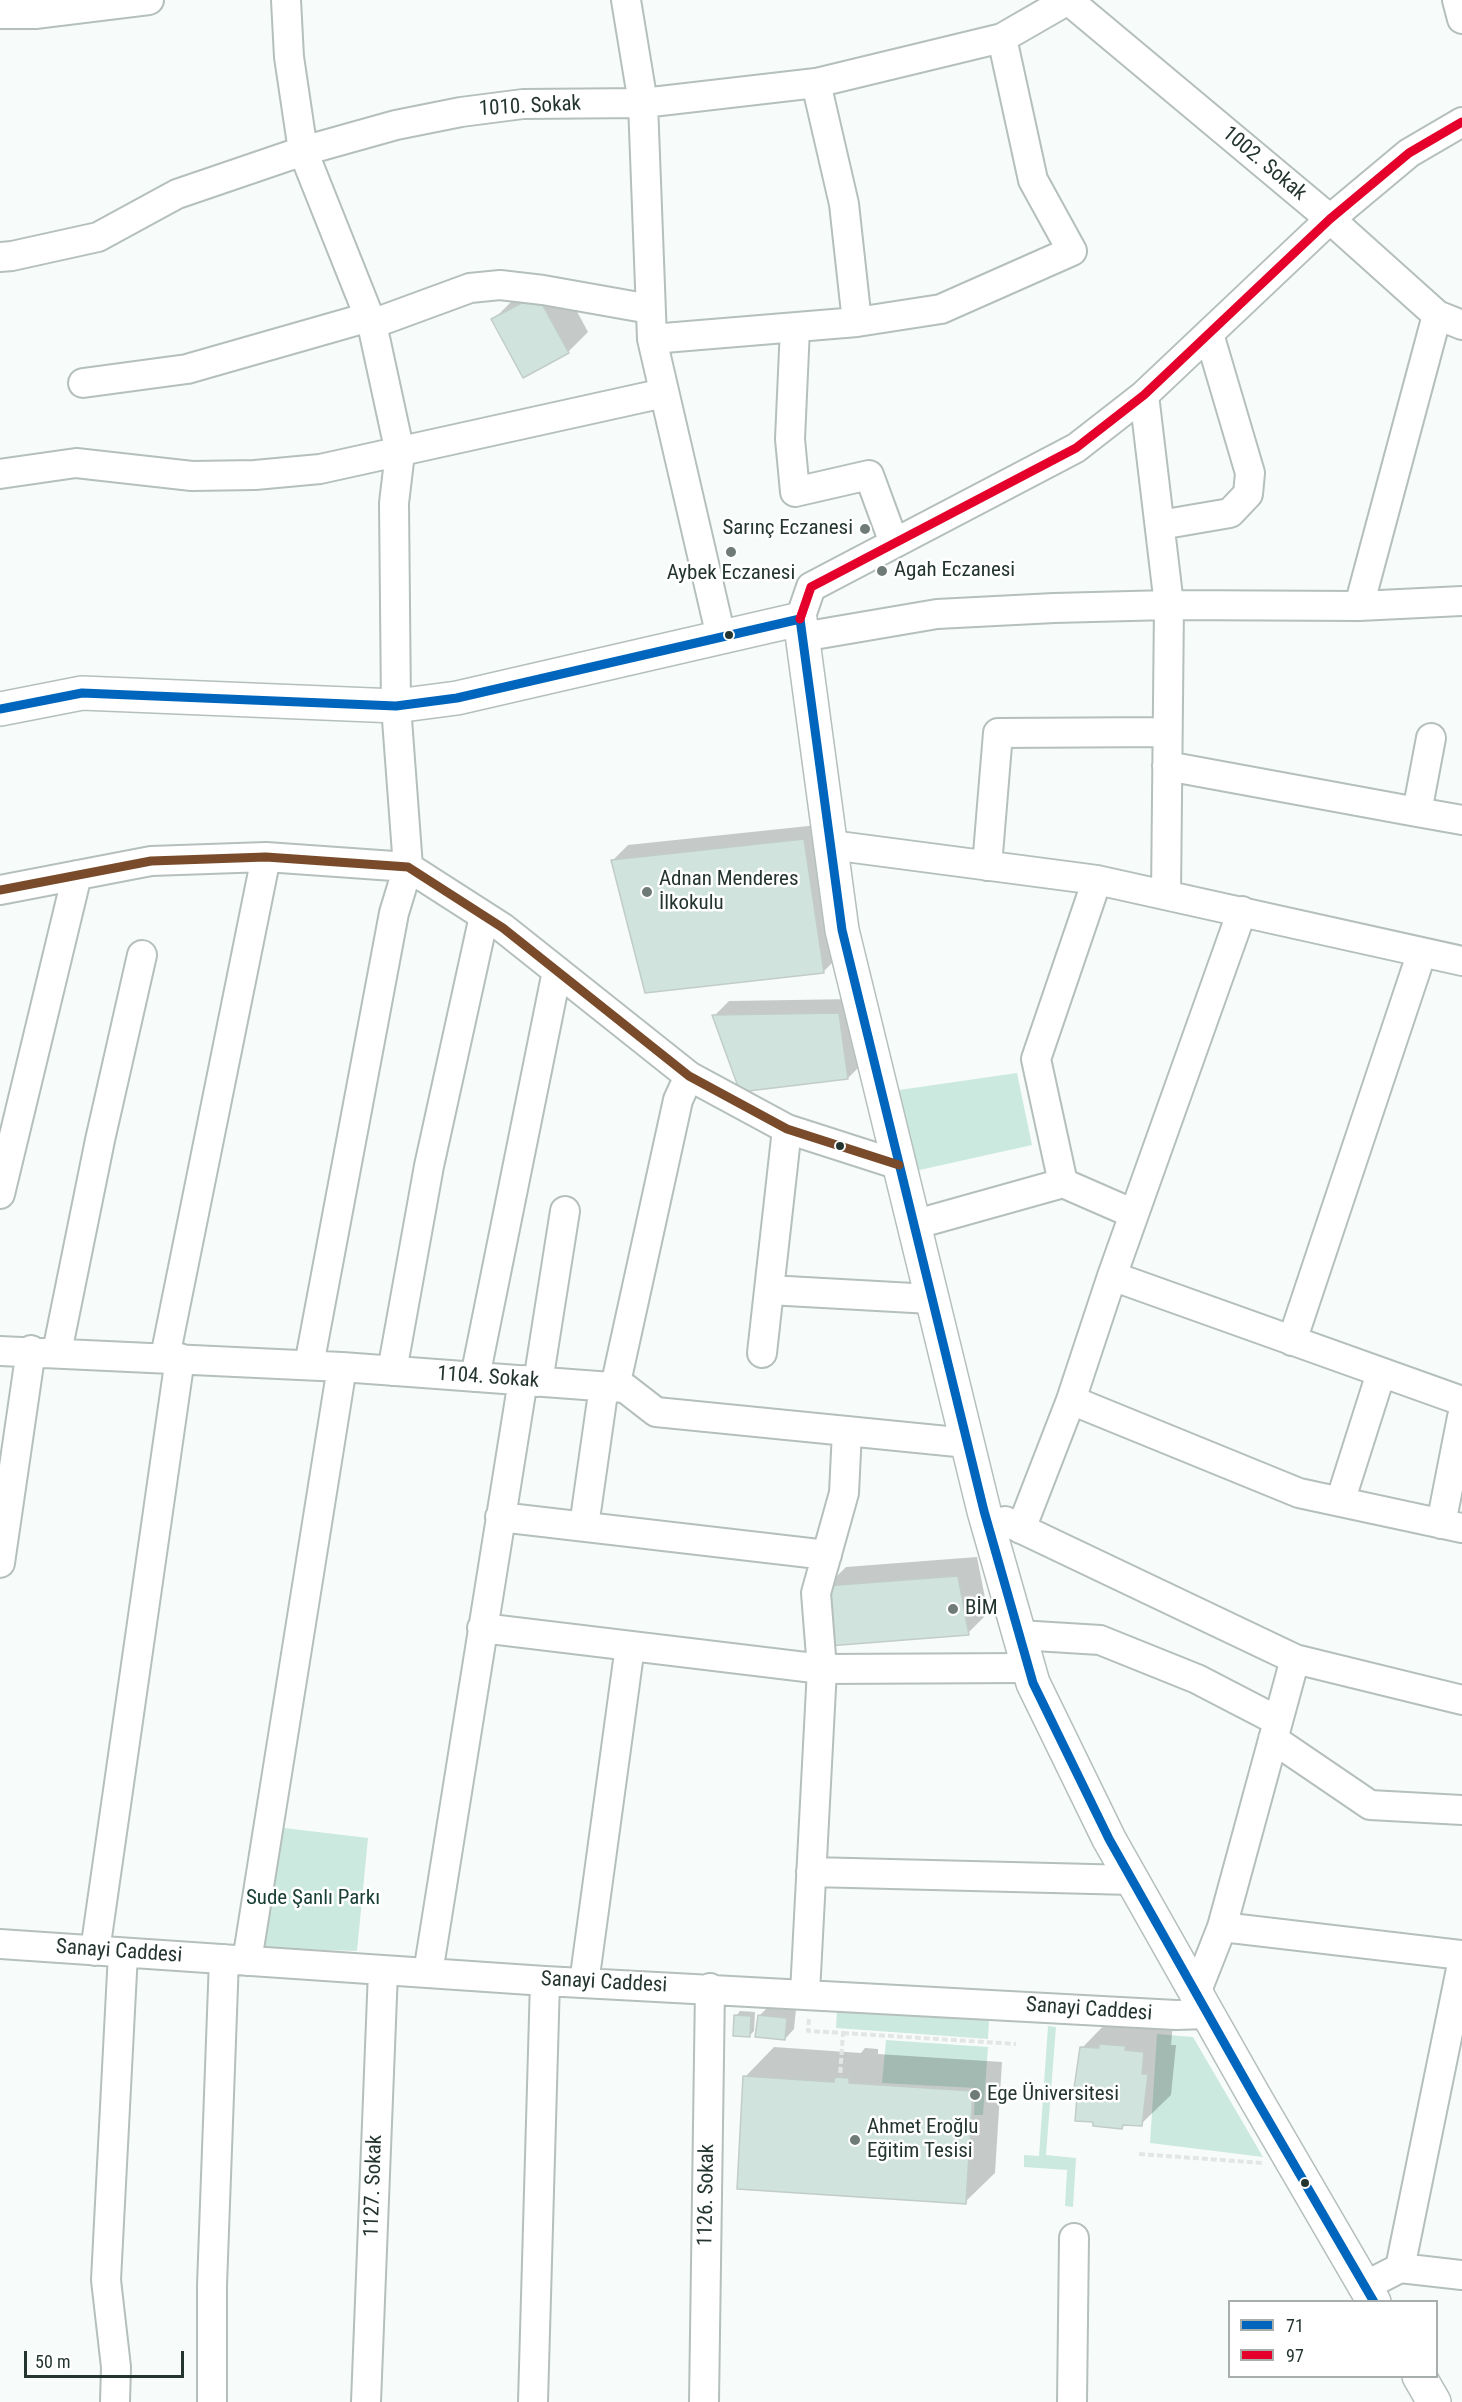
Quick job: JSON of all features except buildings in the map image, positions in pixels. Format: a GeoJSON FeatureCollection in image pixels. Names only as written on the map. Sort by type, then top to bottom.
{"type":"FeatureCollection","features":[{"type":"Feature","properties":{"kind":"main road"},"geometry":{"type":"LineString","coordinates":[[0,709],[82,693],[396,706],[457,698],[721,637],[801,628],[842,930],[967,1443],[1033,1683],[1132,1880],[1370,2294]]}},
{"type":"Feature","properties":{"kind":"main road"},"geometry":{"type":"LineString","coordinates":[[1420,2378],[1434,2402]]}},
{"type":"Feature","properties":{"kind":"street"},"geometry":{"type":"LineString","coordinates":[[0,15],[35,14],[149,0]]}},
{"type":"Feature","properties":{"kind":"street"},"geometry":{"type":"LineString","coordinates":[[286,0],[289,57],[303,151],[370,320],[400,453],[394,503],[396,706],[408,867],[394,913],[309,1365]]}},
{"type":"Feature","properties":{"kind":"street"},"geometry":{"type":"LineString","coordinates":[[626,0],[643,103],[652,339],[721,637]]}},
{"type":"Feature","properties":{"kind":"street","name":"1010. Sokak"},"geometry":{"type":"LineString","coordinates":[[0,257],[98,237],[177,194],[303,151],[396,125],[461,111],[523,104],[643,103],[816,83],[1002,38],[1068,0]]}},
{"type":"Feature","properties":{"kind":"street","name":"1002. Sokak"},"geometry":{"type":"LineString","coordinates":[[1068,0],[1449,320]]}},
{"type":"Feature","properties":{"kind":"street"},"geometry":{"type":"LineString","coordinates":[[1457,0],[1462,19]]}},
{"type":"Feature","properties":{"kind":"street"},"geometry":{"type":"LineString","coordinates":[[652,339],[858,322],[940,309],[1072,251],[1033,180],[1002,38]]}},
{"type":"Feature","properties":{"kind":"street"},"geometry":{"type":"LineString","coordinates":[[816,83],[844,204],[858,322]]}},
{"type":"Feature","properties":{"kind":"street"},"geometry":{"type":"LineString","coordinates":[[1462,122],[1408,153],[1330,219],[1144,395],[1076,448],[811,587],[801,628],[937,615],[1169,605],[1359,606],[1462,601]]}},
{"type":"Feature","properties":{"kind":"street"},"geometry":{"type":"LineString","coordinates":[[83,383],[186,369],[370,320],[470,288],[500,285],[543,290],[651,309]]}},
{"type":"Feature","properties":{"kind":"street"},"geometry":{"type":"LineString","coordinates":[[1359,606],[1449,320]]}},
{"type":"Feature","properties":{"kind":"street"},"geometry":{"type":"LineString","coordinates":[[795,328],[790,439],[795,492],[869,475],[894,543]]}},
{"type":"Feature","properties":{"kind":"street"},"geometry":{"type":"LineString","coordinates":[[1160,525],[1230,513],[1248,494],[1250,473],[1209,334]]}},
{"type":"Feature","properties":{"kind":"street"},"geometry":{"type":"LineString","coordinates":[[0,474],[76,463],[192,476],[255,476],[320,469],[664,393]]}},
{"type":"Feature","properties":{"kind":"street"},"geometry":{"type":"LineString","coordinates":[[1144,395],[1169,605],[1166,895]]}},
{"type":"Feature","properties":{"kind":"street"},"geometry":{"type":"LineString","coordinates":[[987,866],[998,733],[1167,732]]}},
{"type":"Feature","properties":{"kind":"street"},"geometry":{"type":"LineString","coordinates":[[1417,812],[1431,738]]}},
{"type":"Feature","properties":{"kind":"street"},"geometry":{"type":"LineString","coordinates":[[1167,766],[1462,819]]}},
{"type":"Feature","properties":{"kind":"street"},"geometry":{"type":"LineString","coordinates":[[831,845],[1096,880],[1462,961]]}},
{"type":"Feature","properties":{"kind":"street"},"geometry":{"type":"LineString","coordinates":[[95,1951],[172,1358],[266,857]]}},
{"type":"Feature","properties":{"kind":"street"},"geometry":{"type":"LineString","coordinates":[[0,890],[151,861],[266,857],[408,867],[484,916],[689,1076],[787,1129],[898,1165]]}},
{"type":"Feature","properties":{"kind":"street"},"geometry":{"type":"LineString","coordinates":[[0,1194],[77,875]]}},
{"type":"Feature","properties":{"kind":"street"},"geometry":{"type":"LineString","coordinates":[[1063,1183],[1036,1059],[1096,880]]}},
{"type":"Feature","properties":{"kind":"street"},"geometry":{"type":"LineString","coordinates":[[1021,1529],[1071,1400],[1112,1276],[1242,911]]}},
{"type":"Feature","properties":{"kind":"street"},"geometry":{"type":"LineString","coordinates":[[392,1371],[429,1166],[484,916]]}},
{"type":"Feature","properties":{"kind":"street"},"geometry":{"type":"LineString","coordinates":[[1292,1341],[1422,952]]}},
{"type":"Feature","properties":{"kind":"street"},"geometry":{"type":"LineString","coordinates":[[0,1563],[44,1351],[100,1140],[142,954]]}},
{"type":"Feature","properties":{"kind":"street"},"geometry":{"type":"LineString","coordinates":[[475,1377],[557,971]]}},
{"type":"Feature","properties":{"kind":"street"},"geometry":{"type":"LineString","coordinates":[[584,1526],[609,1387],[678,1100],[689,1076]]}},
{"type":"Feature","properties":{"kind":"street"},"geometry":{"type":"LineString","coordinates":[[762,1353],[787,1129]]}},
{"type":"Feature","properties":{"kind":"street"},"geometry":{"type":"LineString","coordinates":[[913,1225],[1063,1183],[1134,1214]]}},
{"type":"Feature","properties":{"kind":"street"},"geometry":{"type":"LineString","coordinates":[[428,1973],[500,1517],[565,1211]]}},
{"type":"Feature","properties":{"kind":"street"},"geometry":{"type":"LineString","coordinates":[[1112,1276],[1462,1401]]}},
{"type":"Feature","properties":{"kind":"street"},"geometry":{"type":"LineString","coordinates":[[769,1290],[931,1299]]}},
{"type":"Feature","properties":{"kind":"street","name":"1104. Sokak"},"geometry":{"type":"LineString","coordinates":[[0,1351],[44,1351],[309,1365],[625,1388],[656,1412],[967,1443]]}},
{"type":"Feature","properties":{"kind":"street"},"geometry":{"type":"LineString","coordinates":[[212,2402],[212,2285],[236,1960],[342,1367]]}},
{"type":"Feature","properties":{"kind":"street"},"geometry":{"type":"LineString","coordinates":[[1340,1502],[1381,1373]]}},
{"type":"Feature","properties":{"kind":"street"},"geometry":{"type":"LineString","coordinates":[[1071,1400],[1299,1492],[1452,1526],[1462,1417]]}},
{"type":"Feature","properties":{"kind":"street"},"geometry":{"type":"LineString","coordinates":[[808,1993],[811,1872],[822,1670],[816,1593],[844,1493],[847,1431]]}},
{"type":"Feature","properties":{"kind":"street"},"geometry":{"type":"LineString","coordinates":[[984,1510],[1294,1659],[1462,1700]]}},
{"type":"Feature","properties":{"kind":"street"},"geometry":{"type":"LineString","coordinates":[[500,1517],[827,1555]]}},
{"type":"Feature","properties":{"kind":"street"},"geometry":{"type":"LineString","coordinates":[[482,1628],[822,1670],[1028,1668]]}},
{"type":"Feature","properties":{"kind":"street"},"geometry":{"type":"LineString","coordinates":[[1019,1635],[1100,1640],[1197,1679],[1276,1730],[1370,1805],[1462,1810]]}},
{"type":"Feature","properties":{"kind":"street"},"geometry":{"type":"LineString","coordinates":[[584,1983],[630,1646]]}},
{"type":"Feature","properties":{"kind":"street"},"geometry":{"type":"LineString","coordinates":[[1202,2003],[1294,1659]]}},
{"type":"Feature","properties":{"kind":"street"},"geometry":{"type":"LineString","coordinates":[[811,1872],[1132,1880]]}},
{"type":"Feature","properties":{"kind":"street"},"geometry":{"type":"LineString","coordinates":[[1222,1927],[1462,1956]]}},
{"type":"Feature","properties":{"kind":"street","name":"Sanayi Caddesi"},"geometry":{"type":"LineString","coordinates":[[0,1944],[545,1981],[808,1993],[1176,2015],[1202,2003]]}},
{"type":"Feature","properties":{"kind":"street"},"geometry":{"type":"LineString","coordinates":[[115,2402],[116,2367],[106,2280],[123,1953]]}},
{"type":"Feature","properties":{"kind":"street"},"geometry":{"type":"LineString","coordinates":[[1370,2294],[1400,2268],[1462,1964]]}},
{"type":"Feature","properties":{"kind":"street","name":"1127. Sokak"},"geometry":{"type":"LineString","coordinates":[[366,2402],[383,1971]]}},
{"type":"Feature","properties":{"kind":"street"},"geometry":{"type":"LineString","coordinates":[[533,2402],[545,1981]]}},
{"type":"Feature","properties":{"kind":"street","name":"1126. Sokak"},"geometry":{"type":"LineString","coordinates":[[704,2402],[710,1988]]}},
{"type":"Feature","properties":{"kind":"street"},"geometry":{"type":"LineString","coordinates":[[1072,2402],[1074,2238]]}},
{"type":"Feature","properties":{"kind":"street"},"geometry":{"type":"LineString","coordinates":[[1400,2268],[1462,2275]]}},
{"type":"Feature","properties":{"kind":"path"},"geometry":{"type":"LineString","coordinates":[[808,1993],[808,2031],[1016,2044]]}},
{"type":"Feature","properties":{"kind":"path"},"geometry":{"type":"LineString","coordinates":[[840,2076],[843,2033]]}},
{"type":"Feature","properties":{"kind":"path"},"geometry":{"type":"LineString","coordinates":[[1139,2154],[1272,2164]]}},
{"type":"Feature","properties":{"kind":"green space"},"geometry":{"type":"Polygon","coordinates":[[[1017,1073],[1032,1145],[915,1171],[899,1090],[1017,1073]]]}},
{"type":"Feature","properties":{"kind":"green space","name":"Sude Şanlı Parkı"},"geometry":{"type":"Polygon","coordinates":[[[276,1827],[368,1838],[357,1951],[256,1948],[276,1827]]]}},
{"type":"Feature","properties":{"kind":"green space"},"geometry":{"type":"Polygon","coordinates":[[[837,2010],[989,2020],[988,2039],[836,2028],[837,2010]]]}},
{"type":"Feature","properties":{"kind":"green space"},"geometry":{"type":"Polygon","coordinates":[[[1048,2026],[1056,2027],[1046,2155],[1076,2158],[1073,2207],[1065,2206],[1067,2170],[1024,2167],[1024,2155],[1039,2156],[1048,2026]]]}},
{"type":"Feature","properties":{"kind":"green space"},"geometry":{"type":"Polygon","coordinates":[[[1157,2034],[1193,2037],[1263,2157],[1150,2143],[1157,2034]]]}},
{"type":"Feature","properties":{"kind":"green space"},"geometry":{"type":"Polygon","coordinates":[[[886,2040],[988,2047],[983,2115],[974,2115],[975,2088],[882,2083],[886,2040]]]}},
{"type":"Feature","properties":{"kind":"transit line","name":"97"},"geometry":{"type":"LineString","coordinates":[[800,619],[811,587],[1076,448],[1144,395],[1330,219],[1409,153],[1462,122]]}},
{"type":"Feature","properties":{"kind":"transit line","name":"71"},"geometry":{"type":"LineString","coordinates":[[0,709],[82,693],[396,706],[457,698],[800,619],[842,930],[984,1511],[1033,1683],[1109,1839],[1373,2300]]}},
{"type":"Feature","properties":{"kind":"transit line"},"geometry":{"type":"LineString","coordinates":[[0,890],[151,861],[266,857],[408,867],[503,928],[689,1076],[787,1129],[899,1165]]}},
{"type":"Feature","properties":{"kind":"place","name":"Sarınç Eczanesi"},"geometry":{"type":"Point","coordinates":[865,529]}},
{"type":"Feature","properties":{"kind":"place","name":"Aybek Eczanesi"},"geometry":{"type":"Point","coordinates":[731,552]}},
{"type":"Feature","properties":{"kind":"place","name":"Agah Eczanesi"},"geometry":{"type":"Point","coordinates":[882,571]}},
{"type":"Feature","properties":{"kind":"place","name":"Adnan Menderes İlkokulu"},"geometry":{"type":"Point","coordinates":[647,892]}},
{"type":"Feature","properties":{"kind":"place","name":"BİM"},"geometry":{"type":"Point","coordinates":[953,1609]}},
{"type":"Feature","properties":{"kind":"place","name":"Ege Üniversitesi"},"geometry":{"type":"Point","coordinates":[975,2095]}},
{"type":"Feature","properties":{"kind":"place","name":"Ahmet Eroğlu Eğitim Tesisi"},"geometry":{"type":"Point","coordinates":[855,2140]}}]}
